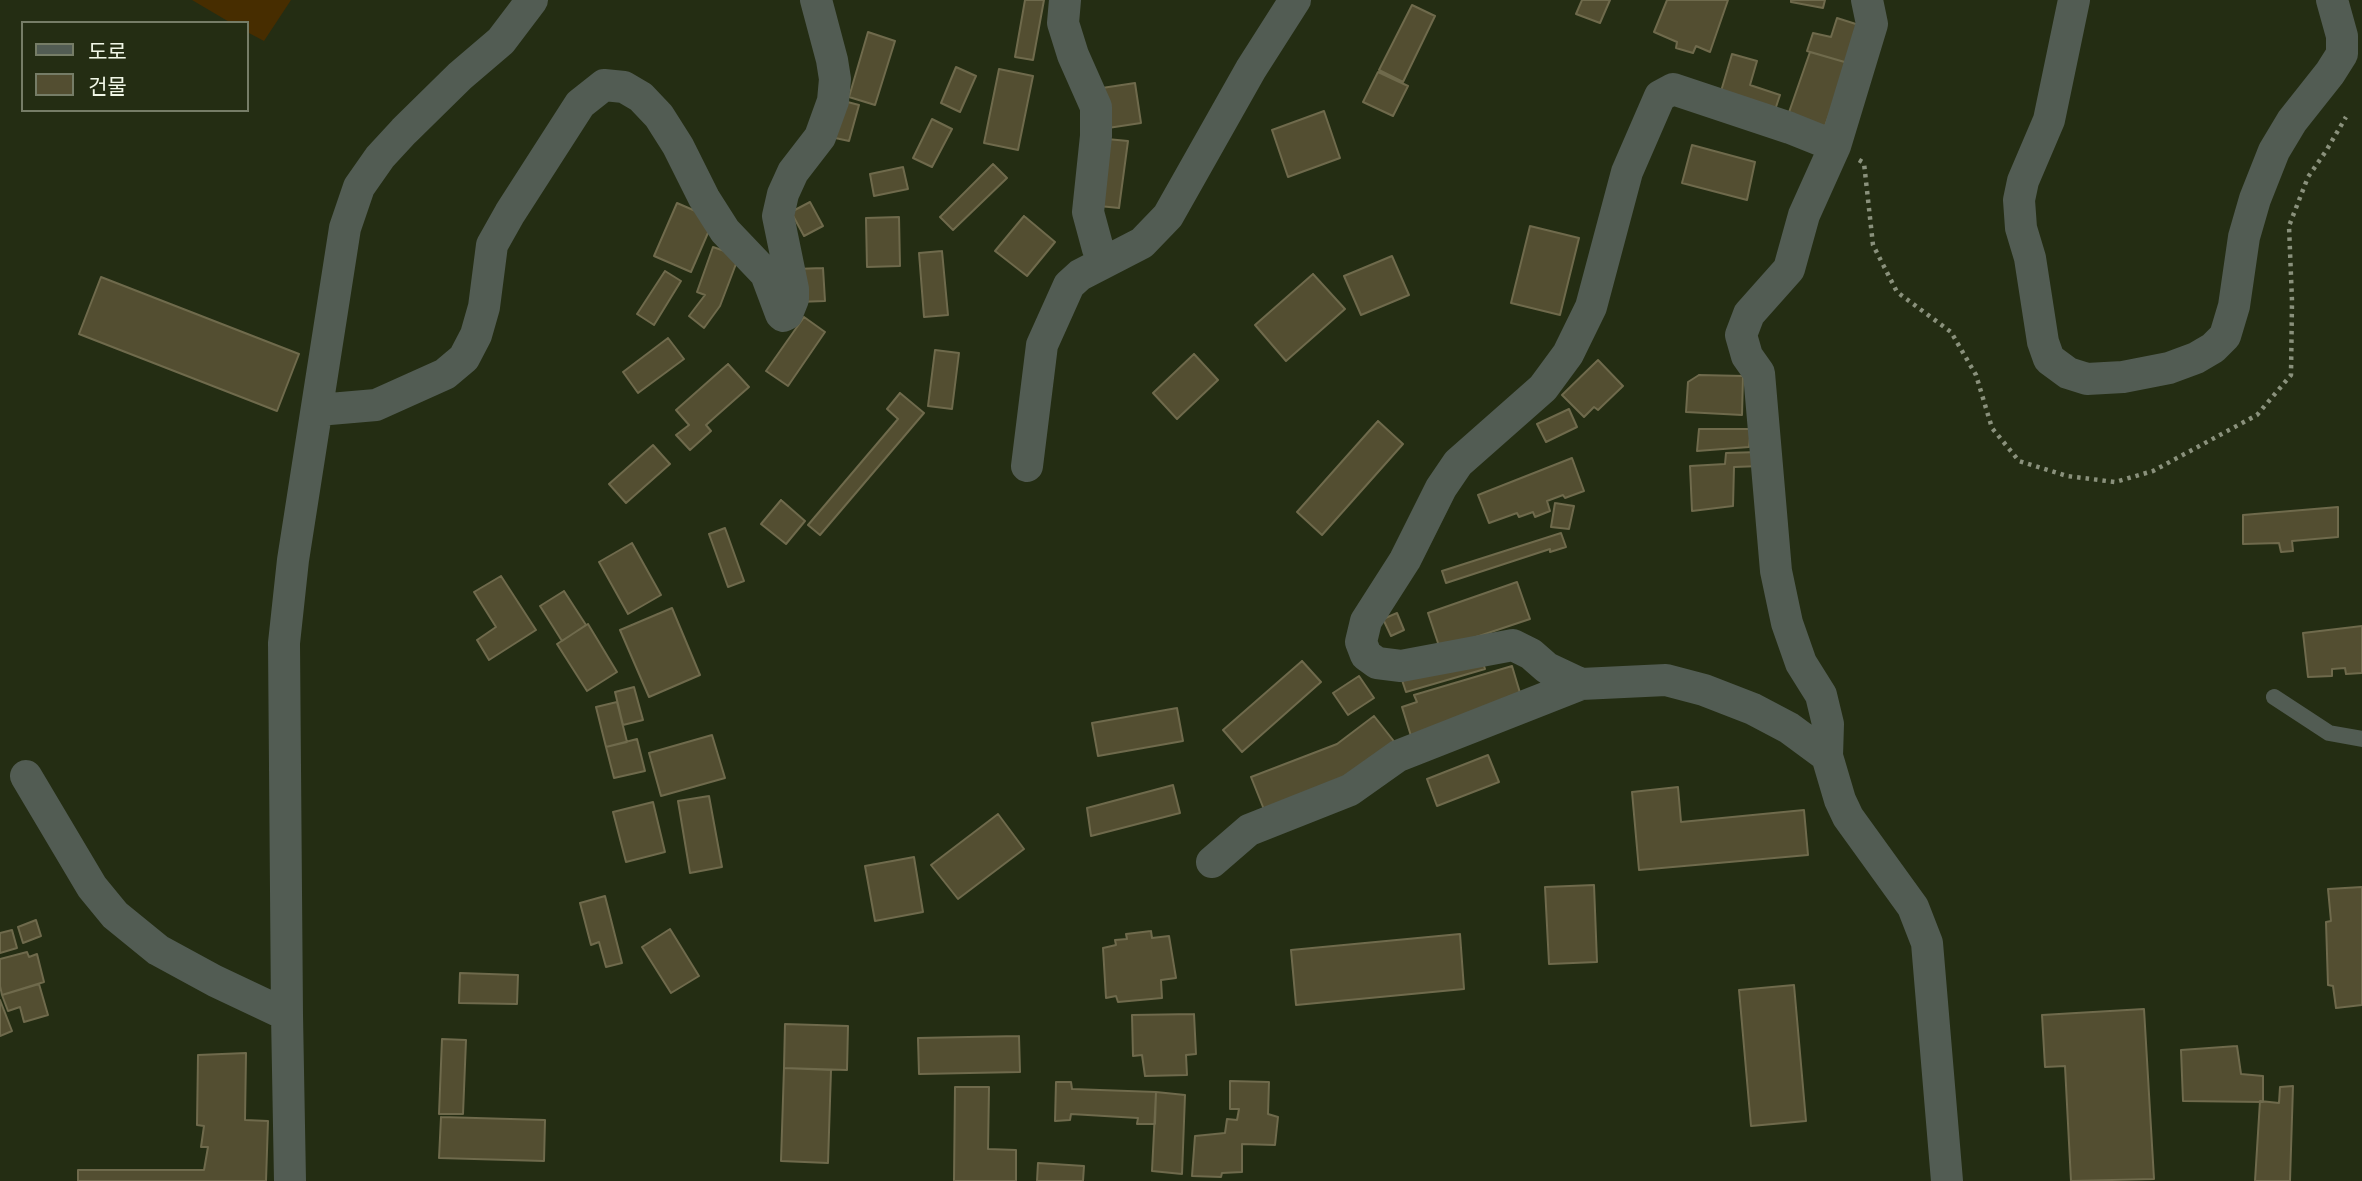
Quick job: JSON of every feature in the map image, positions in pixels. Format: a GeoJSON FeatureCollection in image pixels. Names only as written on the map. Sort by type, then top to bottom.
{"type":"FeatureCollection","features":[{"type":"Feature","properties":{"kind":"street"},"geometry":{"type":"LineString","coordinates":[[290,1181],[284,643],[293,560],[345,228],[359,187],[380,158],[460,76],[501,41],[532,0]]}},
{"type":"Feature","properties":{"kind":"street"},"geometry":{"type":"LineString","coordinates":[[318,410],[376,405],[436,378],[464,358],[476,335],[484,307],[492,245],[580,104],[604,85],[624,87],[641,97],[659,116],[725,231],[766,274],[780,314],[787,314],[793,299],[793,289],[778,216],[783,194],[793,172],[820,136],[833,101],[835,79],[832,60],[816,0]]}},
{"type":"Feature","properties":{"kind":"street"},"geometry":{"type":"LineString","coordinates":[[1065,0],[1063,23],[1073,55],[1096,107],[1096,136],[1088,212],[1098,249],[1108,260]]}},
{"type":"Feature","properties":{"kind":"street"},"geometry":{"type":"LineString","coordinates":[[1027,466],[1042,345],[1069,285],[1080,275],[1142,243],[1168,216],[1251,69],[1295,0]]}},
{"type":"Feature","properties":{"kind":"street"},"geometry":{"type":"LineString","coordinates":[[1867,0],[1872,24],[1835,146],[1804,215],[1789,269],[1749,314],[1741,335],[1747,356],[1759,373],[1776,571],[1787,624],[1801,663],[1821,695],[1828,724],[1827,755],[1840,800],[1848,817],[1913,907],[1927,943],[1947,1181]]}},
{"type":"Feature","properties":{"kind":"street"},"geometry":{"type":"LineString","coordinates":[[2074,0],[2049,120],[2023,181],[2019,200],[2021,228],[2030,258],[2049,359],[2068,373],[2087,379],[2123,377],[2169,368],[2213,348],[2225,335],[2231,322],[2244,237],[2255,199],[2274,151],[2292,121],[2342,54],[2342,36],[2332,0]]}},
{"type":"Feature","properties":{"kind":"street"},"geometry":{"type":"LineString","coordinates":[[1581,684],[1547,668],[1531,654],[1513,645],[1401,666],[1377,663],[1366,655],[1361,642],[1366,621],[1405,560],[1441,488],[1458,463],[1543,388],[1568,354],[1591,307],[1627,172],[1660,96],[1674,89],[1835,146]]}},
{"type":"Feature","properties":{"kind":"street"},"geometry":{"type":"LineString","coordinates":[[1212,862],[1249,830],[1350,790],[1398,756],[1581,684],[1666,680],[1704,690],[1753,709],[1789,727],[1827,755]]}},
{"type":"Feature","properties":{"kind":"street"},"geometry":{"type":"LineString","coordinates":[[26,776],[92,887],[115,915],[158,950],[215,981],[287,1014]]}},
{"type":"Feature","properties":{"kind":"lane"},"geometry":{"type":"LineString","coordinates":[[2274,697],[2329,733],[2362,739]]}},
{"type":"Feature","properties":{"kind":"path"},"geometry":{"type":"LineString","coordinates":[[1835,146],[1864,163],[1873,245],[1898,292],[1951,332],[1976,375],[1993,428],[2019,461],[2067,476],[2115,482],[2152,471],[2257,415],[2291,375],[2289,226],[2308,177],[2346,117]]}},
{"type":"Feature","properties":{"kind":"shaded area"},"geometry":{"type":"Polygon","coordinates":[[[192,0],[291,0],[264,41],[248,33],[248,21],[228,21],[192,0]]]}},
{"type":"Feature","properties":{"kind":"building"},"geometry":{"type":"Polygon","coordinates":[[[1025,0],[1044,0],[1033,60],[1015,57],[1025,0]]]}},
{"type":"Feature","properties":{"kind":"building"},"geometry":{"type":"Polygon","coordinates":[[[1582,0],[1610,0],[1600,23],[1576,14],[1582,0]]]}},
{"type":"Feature","properties":{"kind":"building"},"geometry":{"type":"Polygon","coordinates":[[[1667,0],[1728,0],[1710,52],[1696,46],[1693,53],[1676,48],[1677,42],[1654,32],[1667,0]]]}},
{"type":"Feature","properties":{"kind":"building"},"geometry":{"type":"Polygon","coordinates":[[[1791,0],[1825,0],[1823,8],[1791,0]]]}},
{"type":"Feature","properties":{"kind":"building"},"geometry":{"type":"Polygon","coordinates":[[[1412,5],[1435,16],[1403,82],[1379,70],[1412,5]]]}},
{"type":"Feature","properties":{"kind":"building"},"geometry":{"type":"Polygon","coordinates":[[[1837,18],[1859,25],[1848,63],[1807,51],[1813,33],[1831,37],[1837,18]]]}},
{"type":"Feature","properties":{"kind":"building"},"geometry":{"type":"Polygon","coordinates":[[[868,32],[895,41],[875,105],[849,97],[868,32]]]}},
{"type":"Feature","properties":{"kind":"building"},"geometry":{"type":"Polygon","coordinates":[[[1810,52],[1848,63],[1824,129],[1787,118],[1810,52]]]}},
{"type":"Feature","properties":{"kind":"building"},"geometry":{"type":"Polygon","coordinates":[[[1732,54],[1757,61],[1750,85],[1780,95],[1773,116],[1719,98],[1732,54]]]}},
{"type":"Feature","properties":{"kind":"building"},"geometry":{"type":"Polygon","coordinates":[[[956,67],[976,76],[960,112],[941,103],[956,67]]]}},
{"type":"Feature","properties":{"kind":"building"},"geometry":{"type":"Polygon","coordinates":[[[999,69],[1033,76],[1018,150],[984,143],[999,69]]]}},
{"type":"Feature","properties":{"kind":"building"},"geometry":{"type":"Polygon","coordinates":[[[1378,72],[1408,86],[1393,116],[1363,102],[1378,72]]]}},
{"type":"Feature","properties":{"kind":"building"},"geometry":{"type":"Polygon","coordinates":[[[1135,83],[1141,123],[1108,128],[1102,88],[1135,83]]]}},
{"type":"Feature","properties":{"kind":"building"},"geometry":{"type":"Polygon","coordinates":[[[836,99],[859,105],[849,141],[826,136],[836,99]]]}},
{"type":"Feature","properties":{"kind":"building"},"geometry":{"type":"Polygon","coordinates":[[[1324,111],[1340,158],[1288,177],[1272,130],[1324,111]]]}},
{"type":"Feature","properties":{"kind":"building"},"geometry":{"type":"Polygon","coordinates":[[[932,119],[952,129],[932,167],[913,158],[932,119]]]}},
{"type":"Feature","properties":{"kind":"building"},"geometry":{"type":"Polygon","coordinates":[[[1107,139],[1128,141],[1119,208],[1099,206],[1107,139]]]}},
{"type":"Feature","properties":{"kind":"building"},"geometry":{"type":"Polygon","coordinates":[[[1692,145],[1755,162],[1747,200],[1682,183],[1692,145]]]}},
{"type":"Feature","properties":{"kind":"building"},"geometry":{"type":"Polygon","coordinates":[[[993,164],[1007,178],[953,230],[940,217],[993,164]]]}},
{"type":"Feature","properties":{"kind":"building"},"geometry":{"type":"Polygon","coordinates":[[[903,167],[908,189],[874,196],[870,174],[903,167]]]}},
{"type":"Feature","properties":{"kind":"building"},"geometry":{"type":"Polygon","coordinates":[[[810,202],[823,226],[804,236],[791,212],[810,202]]]}},
{"type":"Feature","properties":{"kind":"building"},"geometry":{"type":"Polygon","coordinates":[[[677,203],[714,219],[691,272],[654,256],[677,203]]]}},
{"type":"Feature","properties":{"kind":"building"},"geometry":{"type":"Polygon","coordinates":[[[1024,216],[1055,242],[1027,276],[995,251],[1024,216]]]}},
{"type":"Feature","properties":{"kind":"building"},"geometry":{"type":"Polygon","coordinates":[[[899,217],[900,266],[867,267],[866,218],[899,217]]]}},
{"type":"Feature","properties":{"kind":"building"},"geometry":{"type":"Polygon","coordinates":[[[1530,226],[1579,238],[1560,315],[1511,303],[1530,226]]]}},
{"type":"Feature","properties":{"kind":"building"},"geometry":{"type":"Polygon","coordinates":[[[713,247],[739,256],[720,306],[704,328],[689,316],[705,295],[697,292],[713,247]]]}},
{"type":"Feature","properties":{"kind":"building"},"geometry":{"type":"Polygon","coordinates":[[[942,251],[948,315],[924,317],[919,253],[942,251]]]}},
{"type":"Feature","properties":{"kind":"building"},"geometry":{"type":"Polygon","coordinates":[[[1392,256],[1409,295],[1361,315],[1344,276],[1392,256]]]}},
{"type":"Feature","properties":{"kind":"building"},"geometry":{"type":"Polygon","coordinates":[[[823,268],[825,301],[797,302],[795,269],[823,268]]]}},
{"type":"Feature","properties":{"kind":"building"},"geometry":{"type":"Polygon","coordinates":[[[665,271],[681,281],[654,325],[637,314],[665,271]]]}},
{"type":"Feature","properties":{"kind":"building"},"geometry":{"type":"Polygon","coordinates":[[[1313,274],[1345,309],[1286,361],[1255,325],[1313,274]]]}},
{"type":"Feature","properties":{"kind":"building"},"geometry":{"type":"Polygon","coordinates":[[[101,277],[299,354],[277,411],[79,334],[101,277]]]}},
{"type":"Feature","properties":{"kind":"building"},"geometry":{"type":"Polygon","coordinates":[[[804,317],[825,332],[788,386],[766,371],[804,317]]]}},
{"type":"Feature","properties":{"kind":"building"},"geometry":{"type":"Polygon","coordinates":[[[668,338],[684,359],[638,393],[623,372],[668,338]]]}},
{"type":"Feature","properties":{"kind":"building"},"geometry":{"type":"Polygon","coordinates":[[[935,350],[959,353],[952,409],[928,406],[935,350]]]}},
{"type":"Feature","properties":{"kind":"building"},"geometry":{"type":"Polygon","coordinates":[[[1194,354],[1218,380],[1177,419],[1153,393],[1194,354]]]}},
{"type":"Feature","properties":{"kind":"building"},"geometry":{"type":"Polygon","coordinates":[[[1598,360],[1623,386],[1598,410],[1594,407],[1584,417],[1562,395],[1598,360]]]}},
{"type":"Feature","properties":{"kind":"building"},"geometry":{"type":"Polygon","coordinates":[[[728,364],[749,387],[706,425],[711,431],[690,450],[676,435],[689,425],[676,410],[728,364]]]}},
{"type":"Feature","properties":{"kind":"building"},"geometry":{"type":"Polygon","coordinates":[[[1699,375],[1743,376],[1742,415],[1686,412],[1688,382],[1699,375]]]}},
{"type":"Feature","properties":{"kind":"building"},"geometry":{"type":"Polygon","coordinates":[[[900,393],[924,413],[820,535],[808,525],[898,419],[887,409],[900,393]]]}},
{"type":"Feature","properties":{"kind":"building"},"geometry":{"type":"Polygon","coordinates":[[[1569,409],[1577,427],[1546,442],[1537,424],[1569,409]]]}},
{"type":"Feature","properties":{"kind":"building"},"geometry":{"type":"Polygon","coordinates":[[[1378,421],[1403,444],[1322,535],[1297,512],[1378,421]]]}},
{"type":"Feature","properties":{"kind":"building"},"geometry":{"type":"Polygon","coordinates":[[[1699,429],[1751,429],[1749,447],[1697,451],[1699,429]]]}},
{"type":"Feature","properties":{"kind":"building"},"geometry":{"type":"Polygon","coordinates":[[[653,445],[670,464],[626,503],[609,484],[653,445]]]}},
{"type":"Feature","properties":{"kind":"building"},"geometry":{"type":"Polygon","coordinates":[[[1759,452],[1761,466],[1734,467],[1733,506],[1692,511],[1690,466],[1725,464],[1726,453],[1759,452]]]}},
{"type":"Feature","properties":{"kind":"building"},"geometry":{"type":"Polygon","coordinates":[[[1572,458],[1584,491],[1547,501],[1550,511],[1535,517],[1533,512],[1519,517],[1517,513],[1489,523],[1478,495],[1572,458]]]}},
{"type":"Feature","properties":{"kind":"building"},"geometry":{"type":"Polygon","coordinates":[[[781,500],[805,521],[786,544],[761,524],[781,500]]]}},
{"type":"Feature","properties":{"kind":"building"},"geometry":{"type":"Polygon","coordinates":[[[1555,503],[1574,506],[1569,529],[1551,527],[1555,503]]]}},
{"type":"Feature","properties":{"kind":"building"},"geometry":{"type":"Polygon","coordinates":[[[2338,507],[2338,537],[2292,541],[2293,551],[2281,552],[2279,543],[2243,544],[2243,515],[2338,507]]]}},
{"type":"Feature","properties":{"kind":"building"},"geometry":{"type":"Polygon","coordinates":[[[725,528],[744,581],[728,587],[709,534],[725,528]]]}},
{"type":"Feature","properties":{"kind":"building"},"geometry":{"type":"Polygon","coordinates":[[[1561,533],[1566,547],[1550,552],[1550,549],[1446,583],[1442,571],[1561,533]]]}},
{"type":"Feature","properties":{"kind":"building"},"geometry":{"type":"Polygon","coordinates":[[[632,543],[661,595],[628,614],[599,562],[632,543]]]}},
{"type":"Feature","properties":{"kind":"building"},"geometry":{"type":"Polygon","coordinates":[[[501,576],[536,630],[489,660],[477,640],[496,627],[474,592],[501,576]]]}},
{"type":"Feature","properties":{"kind":"building"},"geometry":{"type":"Polygon","coordinates":[[[1517,582],[1530,619],[1440,649],[1428,613],[1517,582]]]}},
{"type":"Feature","properties":{"kind":"building"},"geometry":{"type":"Polygon","coordinates":[[[564,591],[586,625],[562,641],[540,606],[564,591]]]}},
{"type":"Feature","properties":{"kind":"building"},"geometry":{"type":"Polygon","coordinates":[[[672,608],[700,675],[649,697],[620,630],[672,608]]]}},
{"type":"Feature","properties":{"kind":"building"},"geometry":{"type":"Polygon","coordinates":[[[1397,613],[1404,630],[1391,636],[1383,619],[1397,613]]]}},
{"type":"Feature","properties":{"kind":"building"},"geometry":{"type":"Polygon","coordinates":[[[588,624],[617,672],[587,691],[557,644],[588,624]]]}},
{"type":"Feature","properties":{"kind":"building"},"geometry":{"type":"Polygon","coordinates":[[[2362,626],[2362,673],[2346,674],[2345,668],[2332,669],[2332,676],[2308,677],[2303,633],[2362,626]]]}},
{"type":"Feature","properties":{"kind":"building"},"geometry":{"type":"Polygon","coordinates":[[[1481,657],[1485,669],[1406,692],[1402,680],[1481,657]]]}},
{"type":"Feature","properties":{"kind":"building"},"geometry":{"type":"Polygon","coordinates":[[[1302,661],[1321,682],[1242,752],[1223,730],[1302,661]]]}},
{"type":"Feature","properties":{"kind":"building"},"geometry":{"type":"Polygon","coordinates":[[[1512,666],[1523,703],[1411,736],[1402,707],[1417,702],[1414,695],[1512,666]]]}},
{"type":"Feature","properties":{"kind":"building"},"geometry":{"type":"Polygon","coordinates":[[[1359,676],[1374,698],[1348,715],[1333,693],[1359,676]]]}},
{"type":"Feature","properties":{"kind":"building"},"geometry":{"type":"Polygon","coordinates":[[[634,687],[643,720],[623,725],[615,692],[634,687]]]}},
{"type":"Feature","properties":{"kind":"building"},"geometry":{"type":"Polygon","coordinates":[[[617,702],[627,742],[606,747],[596,707],[617,702]]]}},
{"type":"Feature","properties":{"kind":"building"},"geometry":{"type":"Polygon","coordinates":[[[1177,708],[1183,741],[1098,756],[1092,723],[1177,708]]]}},
{"type":"Feature","properties":{"kind":"building"},"geometry":{"type":"Polygon","coordinates":[[[1374,716],[1400,749],[1364,778],[1265,812],[1251,777],[1337,744],[1374,716]]]}},
{"type":"Feature","properties":{"kind":"building"},"geometry":{"type":"Polygon","coordinates":[[[712,735],[725,778],[661,796],[649,753],[712,735]]]}},
{"type":"Feature","properties":{"kind":"building"},"geometry":{"type":"Polygon","coordinates":[[[637,739],[645,771],[614,778],[606,747],[637,739]]]}},
{"type":"Feature","properties":{"kind":"building"},"geometry":{"type":"Polygon","coordinates":[[[1488,755],[1499,782],[1437,806],[1427,779],[1488,755]]]}},
{"type":"Feature","properties":{"kind":"building"},"geometry":{"type":"Polygon","coordinates":[[[1173,785],[1180,813],[1091,836],[1087,808],[1173,785]]]}},
{"type":"Feature","properties":{"kind":"building"},"geometry":{"type":"Polygon","coordinates":[[[1678,787],[1681,822],[1804,810],[1808,855],[1639,870],[1632,792],[1678,787]]]}},
{"type":"Feature","properties":{"kind":"building"},"geometry":{"type":"Polygon","coordinates":[[[709,796],[722,867],[690,873],[678,801],[709,796]]]}},
{"type":"Feature","properties":{"kind":"building"},"geometry":{"type":"Polygon","coordinates":[[[653,802],[665,852],[626,862],[613,812],[653,802]]]}},
{"type":"Feature","properties":{"kind":"building"},"geometry":{"type":"Polygon","coordinates":[[[998,814],[1024,849],[958,899],[931,865],[998,814]]]}},
{"type":"Feature","properties":{"kind":"building"},"geometry":{"type":"Polygon","coordinates":[[[914,857],[923,912],[875,921],[865,866],[914,857]]]}},
{"type":"Feature","properties":{"kind":"building"},"geometry":{"type":"Polygon","coordinates":[[[1594,885],[1597,962],[1549,964],[1545,887],[1594,885]]]}},
{"type":"Feature","properties":{"kind":"building"},"geometry":{"type":"Polygon","coordinates":[[[2362,887],[2362,1005],[2336,1008],[2333,986],[2328,985],[2326,922],[2331,921],[2328,889],[2362,887]]]}},
{"type":"Feature","properties":{"kind":"building"},"geometry":{"type":"Polygon","coordinates":[[[605,896],[622,963],[606,967],[599,942],[591,945],[580,903],[605,896]]]}},
{"type":"Feature","properties":{"kind":"building"},"geometry":{"type":"Polygon","coordinates":[[[36,920],[41,936],[23,943],[18,927],[36,920]]]}},
{"type":"Feature","properties":{"kind":"building"},"geometry":{"type":"Polygon","coordinates":[[[670,929],[699,976],[671,993],[642,947],[670,929]]]}},
{"type":"Feature","properties":{"kind":"building"},"geometry":{"type":"Polygon","coordinates":[[[12,930],[17,948],[0,953],[0,933],[12,930]]]}},
{"type":"Feature","properties":{"kind":"building"},"geometry":{"type":"Polygon","coordinates":[[[1151,931],[1152,938],[1169,936],[1176,978],[1161,980],[1162,998],[1118,1002],[1116,996],[1106,998],[1103,948],[1116,945],[1115,940],[1127,939],[1126,934],[1151,931]]]}},
{"type":"Feature","properties":{"kind":"building"},"geometry":{"type":"Polygon","coordinates":[[[1460,934],[1464,989],[1296,1005],[1291,950],[1460,934]]]}},
{"type":"Feature","properties":{"kind":"building"},"geometry":{"type":"Polygon","coordinates":[[[27,952],[29,957],[37,954],[44,982],[2,995],[0,959],[27,952]]]}},
{"type":"Feature","properties":{"kind":"building"},"geometry":{"type":"Polygon","coordinates":[[[460,973],[518,975],[517,1004],[459,1003],[460,973]]]}},
{"type":"Feature","properties":{"kind":"building"},"geometry":{"type":"Polygon","coordinates":[[[39,984],[48,1015],[24,1022],[20,1007],[8,1011],[2,995],[39,984]]]}},
{"type":"Feature","properties":{"kind":"building"},"geometry":{"type":"Polygon","coordinates":[[[1794,985],[1806,1121],[1751,1126],[1739,990],[1794,985]]]}},
{"type":"Feature","properties":{"kind":"building"},"geometry":{"type":"Polygon","coordinates":[[[0,1000],[12,1031],[0,1036],[0,1000]]]}},
{"type":"Feature","properties":{"kind":"building"},"geometry":{"type":"Polygon","coordinates":[[[2144,1009],[2154,1179],[2071,1181],[2065,1066],[2045,1067],[2042,1015],[2144,1009]]]}},
{"type":"Feature","properties":{"kind":"building"},"geometry":{"type":"Polygon","coordinates":[[[1194,1014],[1196,1054],[1186,1055],[1187,1075],[1145,1076],[1142,1055],[1133,1056],[1132,1015],[1194,1014]]]}},
{"type":"Feature","properties":{"kind":"building"},"geometry":{"type":"Polygon","coordinates":[[[785,1024],[848,1026],[847,1070],[784,1068],[785,1024]]]}},
{"type":"Feature","properties":{"kind":"building"},"geometry":{"type":"Polygon","coordinates":[[[1019,1036],[1020,1072],[919,1074],[918,1038],[1019,1036]]]}},
{"type":"Feature","properties":{"kind":"building"},"geometry":{"type":"Polygon","coordinates":[[[442,1039],[466,1040],[463,1114],[439,1114],[442,1039]]]}},
{"type":"Feature","properties":{"kind":"building"},"geometry":{"type":"Polygon","coordinates":[[[2237,1046],[2241,1074],[2263,1076],[2263,1102],[2183,1101],[2181,1050],[2237,1046]]]}},
{"type":"Feature","properties":{"kind":"building"},"geometry":{"type":"Polygon","coordinates":[[[246,1053],[245,1120],[268,1121],[266,1181],[78,1181],[78,1170],[204,1170],[208,1147],[201,1147],[204,1126],[197,1125],[198,1055],[246,1053]]]}},
{"type":"Feature","properties":{"kind":"building"},"geometry":{"type":"Polygon","coordinates":[[[784,1068],[831,1070],[828,1163],[781,1161],[784,1068]]]}},
{"type":"Feature","properties":{"kind":"building"},"geometry":{"type":"Polygon","coordinates":[[[1230,1081],[1269,1082],[1268,1114],[1278,1117],[1275,1145],[1242,1144],[1242,1172],[1222,1173],[1221,1177],[1192,1176],[1195,1136],[1225,1133],[1227,1119],[1237,1120],[1239,1109],[1230,1109],[1230,1081]]]}},
{"type":"Feature","properties":{"kind":"building"},"geometry":{"type":"Polygon","coordinates":[[[1056,1082],[1071,1082],[1072,1089],[1156,1092],[1155,1124],[1137,1124],[1138,1118],[1071,1114],[1070,1120],[1055,1121],[1056,1082]]]}},
{"type":"Feature","properties":{"kind":"building"},"geometry":{"type":"Polygon","coordinates":[[[2293,1086],[2290,1181],[2255,1181],[2260,1101],[2279,1103],[2280,1087],[2293,1086]]]}},
{"type":"Feature","properties":{"kind":"building"},"geometry":{"type":"Polygon","coordinates":[[[955,1087],[989,1087],[988,1149],[1016,1150],[1016,1181],[954,1181],[955,1087]]]}},
{"type":"Feature","properties":{"kind":"building"},"geometry":{"type":"Polygon","coordinates":[[[1156,1092],[1185,1095],[1182,1174],[1152,1171],[1156,1092]]]}},
{"type":"Feature","properties":{"kind":"building"},"geometry":{"type":"Polygon","coordinates":[[[441,1117],[545,1120],[544,1161],[439,1158],[441,1117]]]}},
{"type":"Feature","properties":{"kind":"building"},"geometry":{"type":"Polygon","coordinates":[[[1038,1163],[1084,1166],[1083,1181],[1037,1181],[1038,1163]]]}}]}
